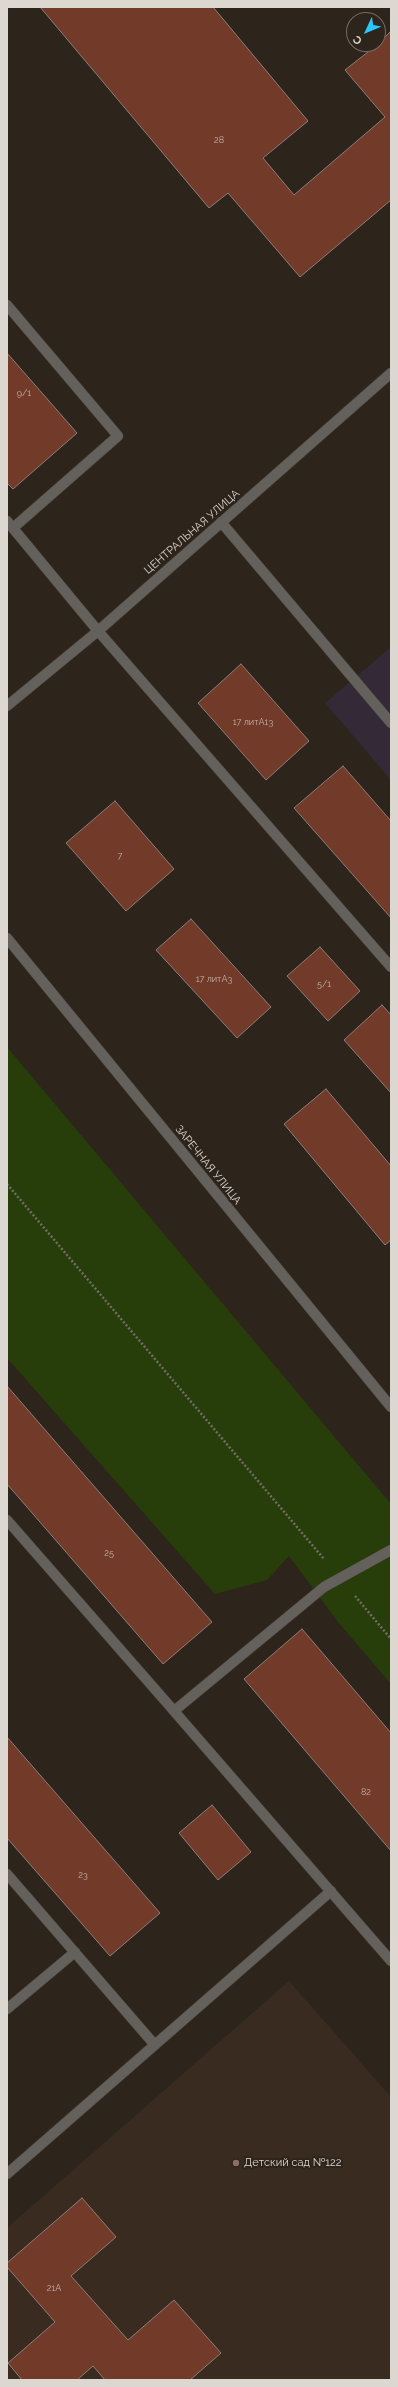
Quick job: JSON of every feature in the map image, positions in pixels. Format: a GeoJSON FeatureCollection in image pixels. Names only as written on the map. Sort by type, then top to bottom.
{"type":"FeatureCollection","features":[{"type":"Feature","properties":{"kind":"street"},"geometry":{"type":"LineString","coordinates":[[7,306],[118,436],[10,525],[98,631],[391,967]]}},
{"type":"Feature","properties":{"kind":"street","name":"ЦЕНТРАЛЬНАЯ УЛИЦА"},"geometry":{"type":"LineString","coordinates":[[7,706],[98,631],[391,373]]}},
{"type":"Feature","properties":{"kind":"street"},"geometry":{"type":"LineString","coordinates":[[221,522],[391,723]]}},
{"type":"Feature","properties":{"kind":"street","name":"ЗАРЕЧНАЯ УЛИЦА"},"geometry":{"type":"LineString","coordinates":[[8,940],[391,1407]]}},
{"type":"Feature","properties":{"kind":"street"},"geometry":{"type":"LineString","coordinates":[[7,1520],[391,1961]]}},
{"type":"Feature","properties":{"kind":"street"},"geometry":{"type":"LineString","coordinates":[[174,1711],[324,1587],[391,1550]]}},
{"type":"Feature","properties":{"kind":"street"},"geometry":{"type":"LineString","coordinates":[[7,1874],[154,2044]]}},
{"type":"Feature","properties":{"kind":"street"},"geometry":{"type":"LineString","coordinates":[[7,2174],[154,2044],[331,1891]]}},
{"type":"Feature","properties":{"kind":"street"},"geometry":{"type":"LineString","coordinates":[[7,2009],[75,1952]]}},
{"type":"Feature","properties":{"kind":"path"},"geometry":{"type":"LineString","coordinates":[[7,1184],[391,1639]]}},
{"type":"Feature","properties":{"kind":"shaded area"},"geometry":{"type":"Polygon","coordinates":[[[391,647],[391,780],[325,703],[391,647]]]}},
{"type":"Feature","properties":{"kind":"shaded area","name":"Детский сад №122"},"geometry":{"type":"Polygon","coordinates":[[[289,1981],[391,2097],[391,2380],[7,2380],[7,2228],[289,1981]]]}},
{"type":"Feature","properties":{"kind":"green space"},"geometry":{"type":"Polygon","coordinates":[[[7,1047],[391,1504],[391,1684],[338,1622],[289,1556],[267,1580],[215,1594],[7,1358],[7,1047]]]}},
{"type":"Feature","properties":{"kind":"building"},"geometry":{"type":"Polygon","coordinates":[[[40,7],[213,7],[308,121],[263,158],[294,195],[385,117],[345,70],[368,52],[386,52],[386,36],[391,31],[391,200],[300,277],[228,193],[209,208],[40,7]]]}},
{"type":"Feature","properties":{"kind":"building"},"geometry":{"type":"Polygon","coordinates":[[[7,353],[77,433],[13,489],[7,483],[7,353]]]}},
{"type":"Feature","properties":{"kind":"building"},"geometry":{"type":"Polygon","coordinates":[[[241,664],[309,741],[266,780],[198,703],[241,664]]]}},
{"type":"Feature","properties":{"kind":"building"},"geometry":{"type":"Polygon","coordinates":[[[343,766],[391,821],[391,918],[294,808],[343,766]]]}},
{"type":"Feature","properties":{"kind":"building"},"geometry":{"type":"Polygon","coordinates":[[[115,801],[174,869],[126,911],[66,843],[115,801]]]}},
{"type":"Feature","properties":{"kind":"building"},"geometry":{"type":"Polygon","coordinates":[[[191,919],[271,1007],[237,1038],[156,950],[191,919]]]}},
{"type":"Feature","properties":{"kind":"building"},"geometry":{"type":"Polygon","coordinates":[[[320,947],[360,991],[328,1021],[287,976],[320,947]]]}},
{"type":"Feature","properties":{"kind":"building"},"geometry":{"type":"Polygon","coordinates":[[[382,1005],[391,1015],[391,1093],[344,1040],[382,1005]]]}},
{"type":"Feature","properties":{"kind":"building"},"geometry":{"type":"Polygon","coordinates":[[[326,1089],[391,1166],[391,1240],[385,1245],[284,1124],[326,1089]]]}},
{"type":"Feature","properties":{"kind":"building"},"geometry":{"type":"Polygon","coordinates":[[[7,1386],[212,1622],[163,1664],[7,1484],[7,1386]]]}},
{"type":"Feature","properties":{"kind":"building"},"geometry":{"type":"Polygon","coordinates":[[[302,1629],[391,1733],[391,1851],[244,1679],[302,1629]]]}},
{"type":"Feature","properties":{"kind":"building"},"geometry":{"type":"Polygon","coordinates":[[[7,1737],[160,1913],[110,1956],[7,1838],[7,1737]]]}},
{"type":"Feature","properties":{"kind":"building"},"geometry":{"type":"Polygon","coordinates":[[[212,1805],[251,1852],[218,1880],[179,1833],[212,1805]]]}},
{"type":"Feature","properties":{"kind":"building"},"geometry":{"type":"Polygon","coordinates":[[[82,2198],[116,2237],[71,2276],[128,2340],[174,2300],[221,2353],[190,2380],[105,2380],[93,2366],[77,2380],[22,2380],[8,2363],[55,2322],[7,2267],[7,2263],[82,2198]]]}},
{"type":"Feature","properties":{"kind":"place","name":"Детский сад №122"},"geometry":{"type":"Point","coordinates":[236,2163]}}]}
